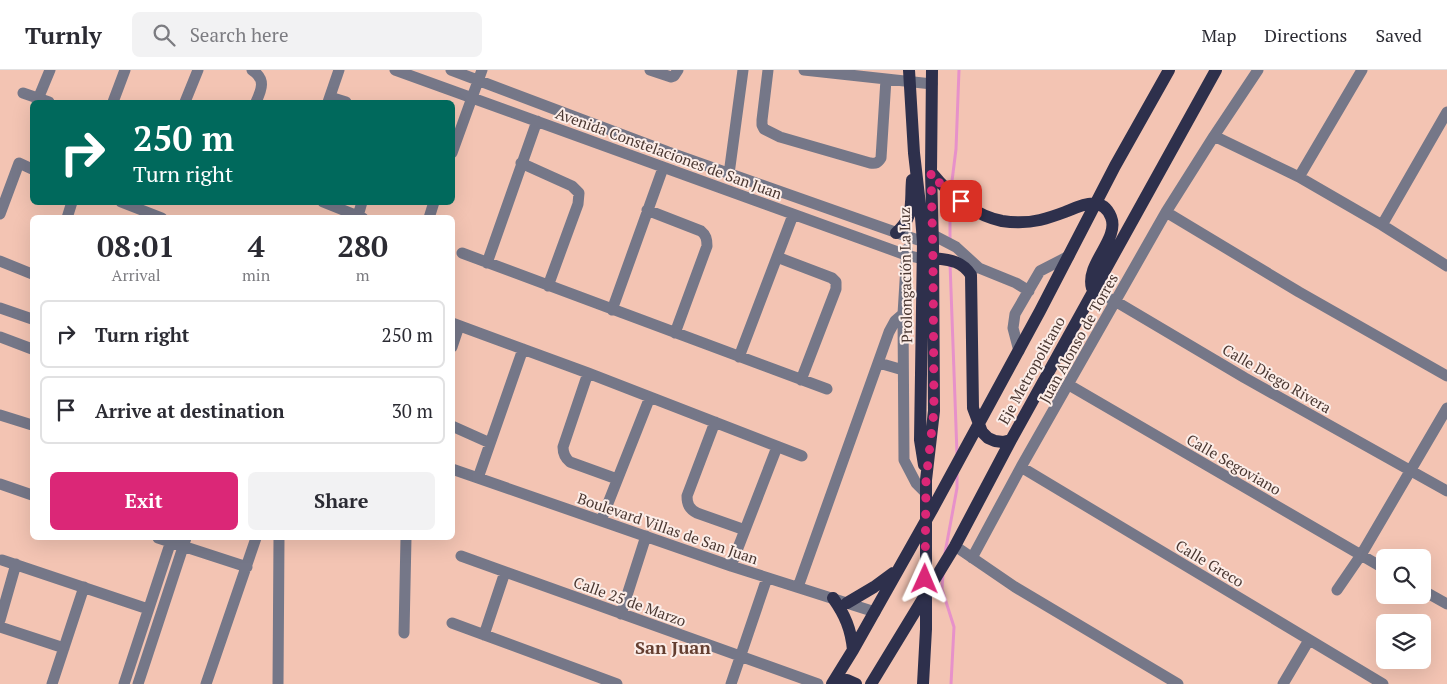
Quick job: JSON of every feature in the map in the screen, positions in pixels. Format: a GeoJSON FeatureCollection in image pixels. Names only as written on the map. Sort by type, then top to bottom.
{"type":"FeatureCollection","features":[{"type":"Feature","properties":{"kind":"main road","name":"Prolongación La Luz"},"geometry":{"type":"LineString","coordinates":[[924,684],[926,486],[920,440],[932,259],[932,70]]}},
{"type":"Feature","properties":{"kind":"main road","name":"Eje Metropolitano"},"geometry":{"type":"LineString","coordinates":[[833,682],[853,650],[1019,351],[1115,166],[1169,70]]}},
{"type":"Feature","properties":{"kind":"main road","name":"Eje Metropolitano"},"geometry":{"type":"LineString","coordinates":[[871,684],[955,546],[1011,440],[1216,70]]}},
{"type":"Feature","properties":{"kind":"main road","name":"Prolongación La Luz"},"geometry":{"type":"LineString","coordinates":[[910,76],[914,153],[932,240]]}},
{"type":"Feature","properties":{"kind":"main road"},"geometry":{"type":"LineString","coordinates":[[896,233],[906,223],[910,211],[914,153]]}},
{"type":"Feature","properties":{"kind":"main road"},"geometry":{"type":"LineString","coordinates":[[931,172],[942,186],[961,201],[984,215],[1000,220],[1018,223],[1037,220],[1084,204],[1096,203],[1104,207],[1111,216],[1113,224],[1112,233],[1095,265],[1091,280],[1093,291]]}},
{"type":"Feature","properties":{"kind":"main road"},"geometry":{"type":"LineString","coordinates":[[932,259],[968,266],[972,282],[973,408],[978,425],[988,438],[1003,442],[1011,440]]}},
{"type":"Feature","properties":{"kind":"main road"},"geometry":{"type":"LineString","coordinates":[[847,603],[874,587],[899,568]]}},
{"type":"Feature","properties":{"kind":"main road"},"geometry":{"type":"LineString","coordinates":[[833,598],[848,622],[853,650]]}},
{"type":"Feature","properties":{"kind":"main road"},"geometry":{"type":"LineString","coordinates":[[833,682],[847,680],[856,684]]}},
{"type":"Feature","properties":{"kind":"street"},"geometry":{"type":"LineString","coordinates":[[43,100],[50,70]]}},
{"type":"Feature","properties":{"kind":"street"},"geometry":{"type":"LineString","coordinates":[[114,100],[125,70]]}},
{"type":"Feature","properties":{"kind":"street"},"geometry":{"type":"LineString","coordinates":[[186,100],[198,70]]}},
{"type":"Feature","properties":{"kind":"street"},"geometry":{"type":"LineString","coordinates":[[252,70],[258,75],[261,82],[257,100]]}},
{"type":"Feature","properties":{"kind":"street"},"geometry":{"type":"LineString","coordinates":[[329,100],[339,70]]}},
{"type":"Feature","properties":{"kind":"street","name":"Avenida Constelaciones de San Juan"},"geometry":{"type":"LineString","coordinates":[[395,70],[906,255],[932,259]]}},
{"type":"Feature","properties":{"kind":"street","name":"Avenida Constelaciones de San Juan"},"geometry":{"type":"LineString","coordinates":[[451,70],[480,75],[728,174],[896,233],[956,247],[968,266]]}},
{"type":"Feature","properties":{"kind":"street"},"geometry":{"type":"LineString","coordinates":[[650,70],[671,76],[674,76],[678,70]]}},
{"type":"Feature","properties":{"kind":"street"},"geometry":{"type":"LineString","coordinates":[[728,174],[743,70]]}},
{"type":"Feature","properties":{"kind":"street"},"geometry":{"type":"LineString","coordinates":[[768,70],[762,120],[764,129],[780,137],[870,164],[879,162],[881,158],[886,79]]}},
{"type":"Feature","properties":{"kind":"street"},"geometry":{"type":"LineString","coordinates":[[804,70],[873,74],[886,79],[910,76],[932,84]]}},
{"type":"Feature","properties":{"kind":"street","name":"Juan Alonso de Torres"},"geometry":{"type":"LineString","coordinates":[[972,558],[1166,212],[1258,70]]}},
{"type":"Feature","properties":{"kind":"street"},"geometry":{"type":"LineString","coordinates":[[1299,177],[1362,70]]}},
{"type":"Feature","properties":{"kind":"street"},"geometry":{"type":"LineString","coordinates":[[455,145],[480,75]]}},
{"type":"Feature","properties":{"kind":"street"},"geometry":{"type":"LineString","coordinates":[[23,94],[40,100]]}},
{"type":"Feature","properties":{"kind":"street"},"geometry":{"type":"LineString","coordinates":[[1382,225],[1447,112]]}},
{"type":"Feature","properties":{"kind":"street"},"geometry":{"type":"LineString","coordinates":[[487,262],[537,120]]}},
{"type":"Feature","properties":{"kind":"street"},"geometry":{"type":"LineString","coordinates":[[1214,136],[1299,177],[1382,225],[1447,266]]}},
{"type":"Feature","properties":{"kind":"street"},"geometry":{"type":"LineString","coordinates":[[0,214],[19,163],[30,168]]}},
{"type":"Feature","properties":{"kind":"street"},"geometry":{"type":"LineString","coordinates":[[521,163],[572,186],[579,193],[578,204],[548,286]]}},
{"type":"Feature","properties":{"kind":"street"},"geometry":{"type":"LineString","coordinates":[[612,310],[663,168]]}},
{"type":"Feature","properties":{"kind":"street"},"geometry":{"type":"LineString","coordinates":[[126,205],[138,213]]}},
{"type":"Feature","properties":{"kind":"street"},"geometry":{"type":"LineString","coordinates":[[331,205],[357,215]]}},
{"type":"Feature","properties":{"kind":"street"},"geometry":{"type":"LineString","coordinates":[[647,210],[702,230],[706,236],[707,246],[675,333]]}},
{"type":"Feature","properties":{"kind":"street"},"geometry":{"type":"LineString","coordinates":[[1166,212],[1299,292],[1447,376]]}},
{"type":"Feature","properties":{"kind":"street"},"geometry":{"type":"LineString","coordinates":[[739,357],[793,214]]}},
{"type":"Feature","properties":{"kind":"street"},"geometry":{"type":"LineString","coordinates":[[909,237],[906,255],[903,314],[904,460],[916,483],[926,486]]}},
{"type":"Feature","properties":{"kind":"street"},"geometry":{"type":"LineString","coordinates":[[462,253],[827,389]]}},
{"type":"Feature","properties":{"kind":"street"},"geometry":{"type":"LineString","coordinates":[[1019,351],[1013,328],[1015,314],[1040,271],[1069,256]]}},
{"type":"Feature","properties":{"kind":"street"},"geometry":{"type":"LineString","coordinates":[[777,257],[832,278],[836,282],[836,289],[801,380]]}},
{"type":"Feature","properties":{"kind":"street"},"geometry":{"type":"LineString","coordinates":[[0,261],[30,273]]}},
{"type":"Feature","properties":{"kind":"street"},"geometry":{"type":"LineString","coordinates":[[968,266],[1016,283],[1029,291]]}},
{"type":"Feature","properties":{"kind":"street","name":"Calle Diego Rivera"},"geometry":{"type":"LineString","coordinates":[[1093,291],[1447,491]]}},
{"type":"Feature","properties":{"kind":"street"},"geometry":{"type":"LineString","coordinates":[[0,308],[30,319]]}},
{"type":"Feature","properties":{"kind":"street"},"geometry":{"type":"LineString","coordinates":[[798,588],[889,332],[895,321],[903,314]]}},
{"type":"Feature","properties":{"kind":"street"},"geometry":{"type":"LineString","coordinates":[[456,325],[588,373],[802,456]]}},
{"type":"Feature","properties":{"kind":"street"},"geometry":{"type":"LineString","coordinates":[[0,338],[30,348]]}},
{"type":"Feature","properties":{"kind":"street"},"geometry":{"type":"LineString","coordinates":[[478,478],[523,349]]}},
{"type":"Feature","properties":{"kind":"street"},"geometry":{"type":"LineString","coordinates":[[879,363],[903,370]]}},
{"type":"Feature","properties":{"kind":"street"},"geometry":{"type":"LineString","coordinates":[[588,373],[563,447],[563,454],[570,462],[617,479]]}},
{"type":"Feature","properties":{"kind":"street","name":"Calle Segoviano"},"geometry":{"type":"LineString","coordinates":[[1069,385],[1376,564]]}},
{"type":"Feature","properties":{"kind":"street"},"geometry":{"type":"LineString","coordinates":[[601,521],[650,397]]}},
{"type":"Feature","properties":{"kind":"street"},"geometry":{"type":"LineString","coordinates":[[1336,590],[1360,555],[1447,408]]}},
{"type":"Feature","properties":{"kind":"street"},"geometry":{"type":"LineString","coordinates":[[0,414],[30,424]]}},
{"type":"Feature","properties":{"kind":"street"},"geometry":{"type":"LineString","coordinates":[[715,422],[687,496],[687,502],[692,511],[745,530]]}},
{"type":"Feature","properties":{"kind":"street"},"geometry":{"type":"LineString","coordinates":[[455,427],[490,443]]}},
{"type":"Feature","properties":{"kind":"street"},"geometry":{"type":"LineString","coordinates":[[732,566],[777,447]]}},
{"type":"Feature","properties":{"kind":"street","name":"Calle Greco"},"geometry":{"type":"LineString","coordinates":[[1021,468],[1383,684]]}},
{"type":"Feature","properties":{"kind":"street","name":"Boulevard Villas de San Juan"},"geometry":{"type":"LineString","coordinates":[[455,470],[767,578],[874,612]]}},
{"type":"Feature","properties":{"kind":"street"},"geometry":{"type":"LineString","coordinates":[[0,484],[30,495]]}},
{"type":"Feature","properties":{"kind":"street"},"geometry":{"type":"LineString","coordinates":[[621,614],[646,536]]}},
{"type":"Feature","properties":{"kind":"street"},"geometry":{"type":"LineString","coordinates":[[185,542],[141,683],[125,681],[171,540],[185,542],[247,567]]}},
{"type":"Feature","properties":{"kind":"street"},"geometry":{"type":"LineString","coordinates":[[206,684],[255,540]]}},
{"type":"Feature","properties":{"kind":"street"},"geometry":{"type":"LineString","coordinates":[[278,684],[279,540]]}},
{"type":"Feature","properties":{"kind":"street"},"geometry":{"type":"LineString","coordinates":[[404,633],[406,540]]}},
{"type":"Feature","properties":{"kind":"street"},"geometry":{"type":"LineString","coordinates":[[955,546],[1016,587],[1178,684]]}},
{"type":"Feature","properties":{"kind":"street","name":"Calle 25 de Marzo"},"geometry":{"type":"LineString","coordinates":[[461,556],[818,684]]}},
{"type":"Feature","properties":{"kind":"street"},"geometry":{"type":"LineString","coordinates":[[2,560],[148,609]]}},
{"type":"Feature","properties":{"kind":"street"},"geometry":{"type":"LineString","coordinates":[[0,620],[16,564]]}},
{"type":"Feature","properties":{"kind":"street"},"geometry":{"type":"LineString","coordinates":[[484,635],[505,572]]}},
{"type":"Feature","properties":{"kind":"street"},"geometry":{"type":"LineString","coordinates":[[731,684],[767,578]]}},
{"type":"Feature","properties":{"kind":"street"},"geometry":{"type":"LineString","coordinates":[[52,684],[84,587]]}},
{"type":"Feature","properties":{"kind":"street"},"geometry":{"type":"LineString","coordinates":[[1431,595],[1447,604]]}},
{"type":"Feature","properties":{"kind":"street"},"geometry":{"type":"LineString","coordinates":[[452,623],[617,684]]}},
{"type":"Feature","properties":{"kind":"street"},"geometry":{"type":"LineString","coordinates":[[0,628],[64,648]]}},
{"type":"Feature","properties":{"kind":"street"},"geometry":{"type":"LineString","coordinates":[[1282,684],[1309,640]]}},
{"type":"Feature","properties":{"kind":"waterway"},"geometry":{"type":"LineString","coordinates":[[951,189],[956,149],[959,70]]}},
{"type":"Feature","properties":{"kind":"waterway"},"geometry":{"type":"LineString","coordinates":[[950,198],[950,242]]}},
{"type":"Feature","properties":{"kind":"waterway"},"geometry":{"type":"LineString","coordinates":[[950,263],[957,454]]}},
{"type":"Feature","properties":{"kind":"waterway"},"geometry":{"type":"LineString","coordinates":[[945,553],[957,488],[957,473]]}},
{"type":"Feature","properties":{"kind":"waterway"},"geometry":{"type":"LineString","coordinates":[[943,574],[942,589],[954,627],[951,684]]}},
{"type":"Feature","properties":{"kind":"district","name":"San Juan"},"geometry":{"type":"Point","coordinates":[673,647]}},
{"type":"Feature","properties":{"kind":"route"},"geometry":{"type":"LineString","coordinates":[[925,579],[926,480],[934,411],[931,172],[942,186],[961,201]]}}]}
